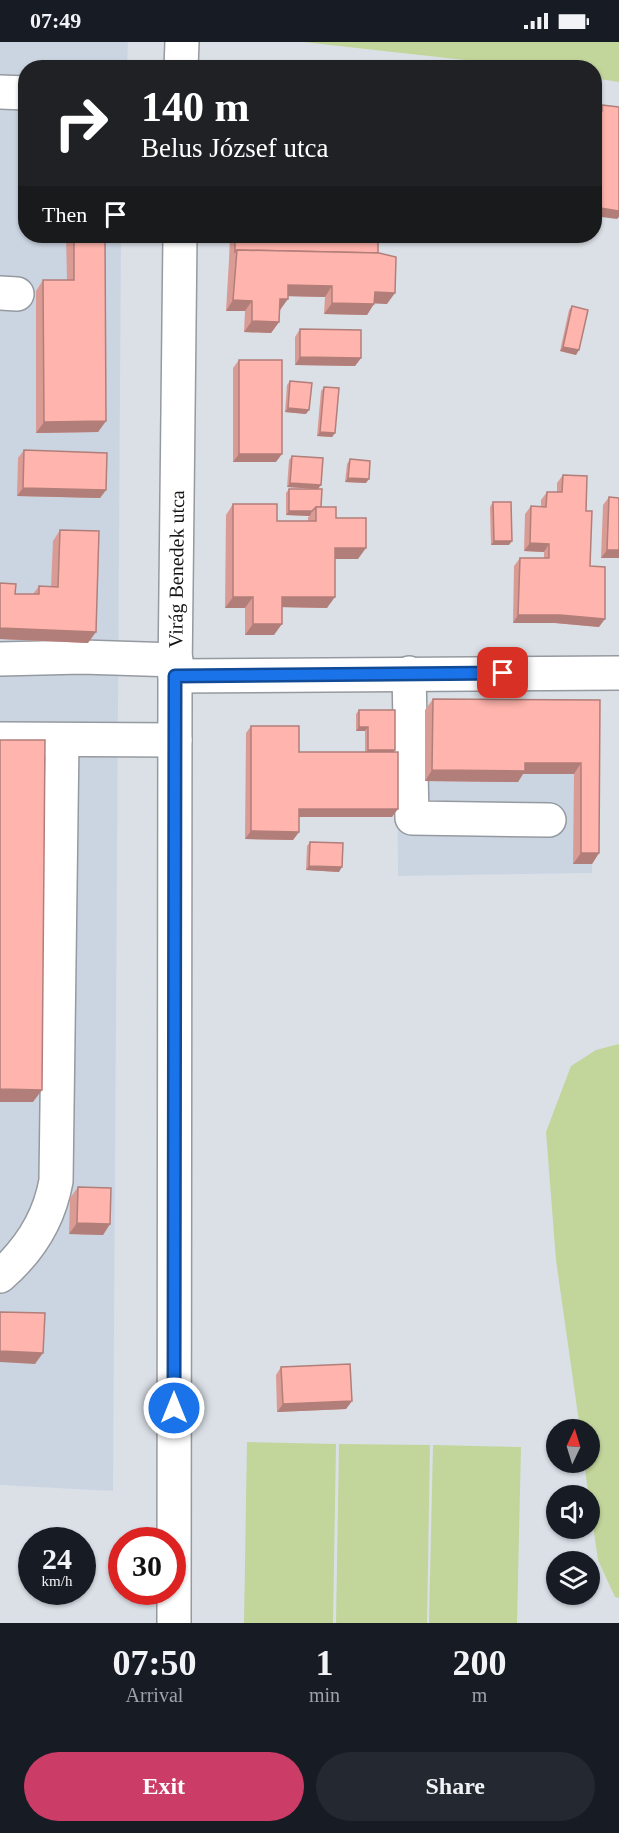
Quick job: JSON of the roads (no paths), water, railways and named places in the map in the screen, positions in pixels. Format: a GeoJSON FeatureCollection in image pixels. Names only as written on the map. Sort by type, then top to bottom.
{"type":"FeatureCollection","features":[{"type":"Feature","properties":{"kind":"street"},"geometry":{"type":"LineString","coordinates":[[182,42],[182,60]]}},
{"type":"Feature","properties":{"kind":"street"},"geometry":{"type":"LineString","coordinates":[[0,92],[18,93]]}},
{"type":"Feature","properties":{"kind":"street","name":"Virág Benedek utca"},"geometry":{"type":"LineString","coordinates":[[174,1623],[175,740],[180,243]]}},
{"type":"Feature","properties":{"kind":"street"},"geometry":{"type":"LineString","coordinates":[[0,659],[82,657],[176,668],[410,673],[619,673]]}},
{"type":"Feature","properties":{"kind":"street"},"geometry":{"type":"LineString","coordinates":[[410,673],[412,818],[549,820]]}},
{"type":"Feature","properties":{"kind":"street"},"geometry":{"type":"LineString","coordinates":[[0,739],[175,740]]}},
{"type":"Feature","properties":{"kind":"street"},"geometry":{"type":"LineString","coordinates":[[0,1276],[22,1254],[39,1232],[53,1198],[56,1181],[62,740]]}}]}
